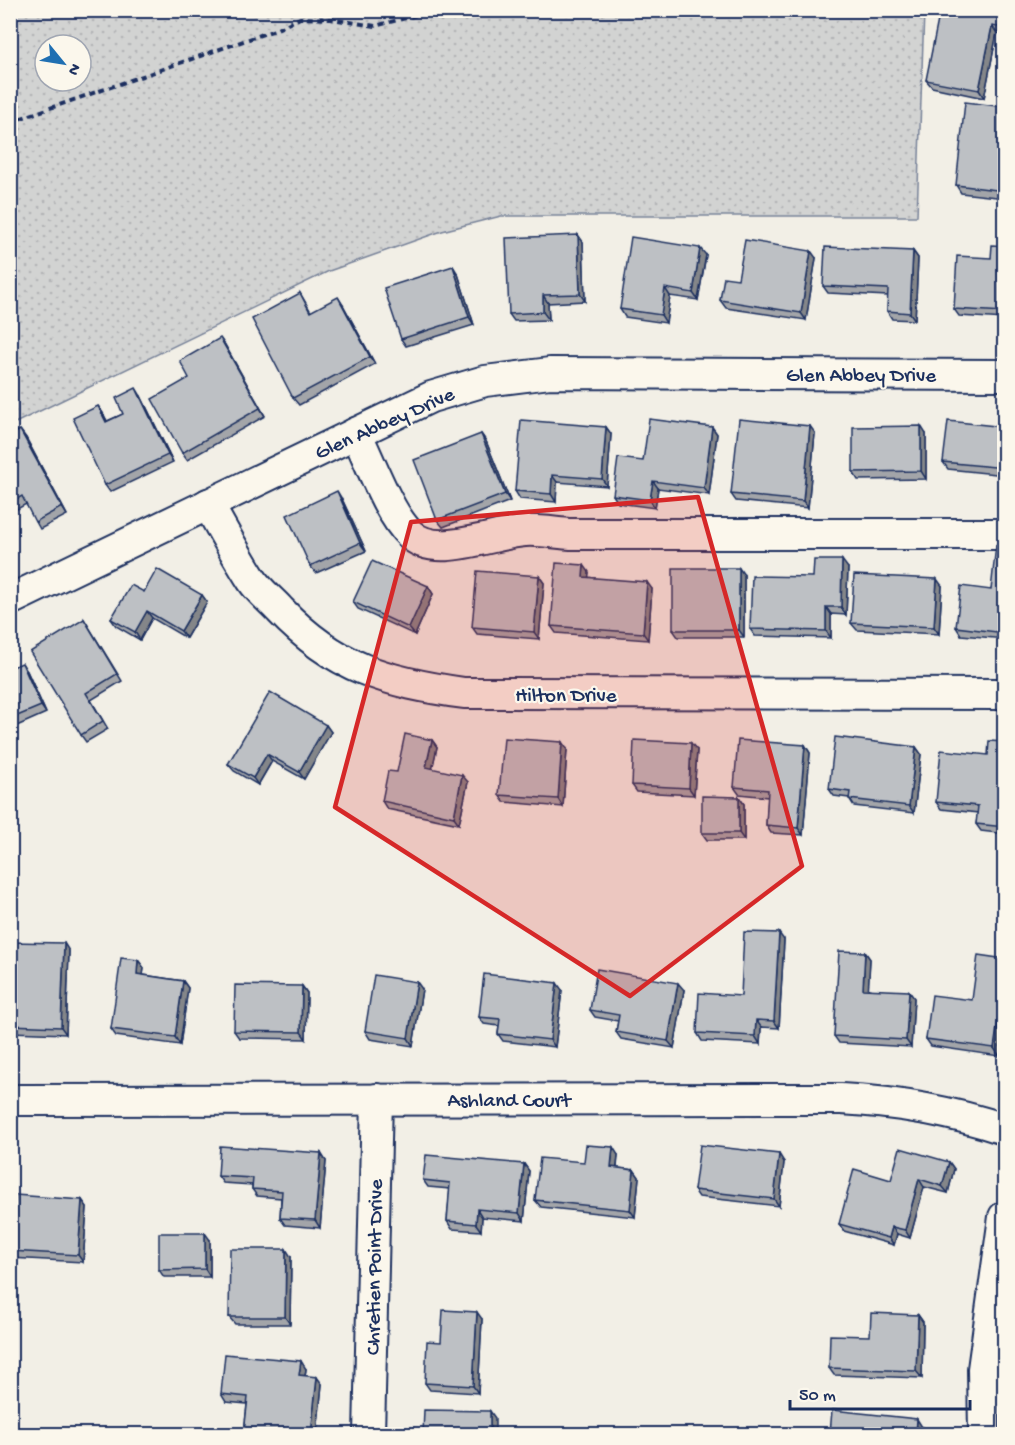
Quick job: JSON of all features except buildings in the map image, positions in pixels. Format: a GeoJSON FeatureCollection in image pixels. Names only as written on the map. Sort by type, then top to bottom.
{"type":"FeatureCollection","features":[{"type":"Feature","properties":{"kind":"street","name":"Glen Abbey Drive"},"geometry":{"type":"LineString","coordinates":[[10,600],[431,397],[485,381],[550,373],[1005,375]]}},
{"type":"Feature","properties":{"kind":"street"},"geometry":{"type":"LineString","coordinates":[[356,433],[398,520],[410,535],[422,543],[461,543],[525,531],[570,534],[1005,534]]}},
{"type":"Feature","properties":{"kind":"street","name":"Hilton Drive"},"geometry":{"type":"LineString","coordinates":[[208,504],[253,581],[293,624],[331,655],[373,674],[410,686],[464,693],[1005,694]]}},
{"type":"Feature","properties":{"kind":"street","name":"Chretien Point Drive"},"geometry":{"type":"LineString","coordinates":[[369,1434],[377,1099]]}},
{"type":"Feature","properties":{"kind":"street","name":"Ashland Court"},"geometry":{"type":"LineString","coordinates":[[10,1100],[841,1099],[897,1102],[960,1114],[1005,1130]]}},
{"type":"Feature","properties":{"kind":"street"},"geometry":{"type":"LineString","coordinates":[[984,1434],[983,1369],[994,1276],[1005,1217]]}},
{"type":"Feature","properties":{"kind":"path"},"geometry":{"type":"LineString","coordinates":[[10,122],[275,30],[300,18],[331,19],[375,26],[436,10]]}},
{"type":"Feature","properties":{"kind":"highlighted area"},"geometry":{"type":"Polygon","coordinates":[[[698,497],[802,866],[630,996],[335,807],[411,522],[698,497]]]}},
{"type":"Feature","properties":{"kind":"shaded area"},"geometry":{"type":"Polygon","coordinates":[[[11,10],[924,11],[917,216],[501,216],[442,231],[329,271],[11,425],[11,10]]]}}]}
